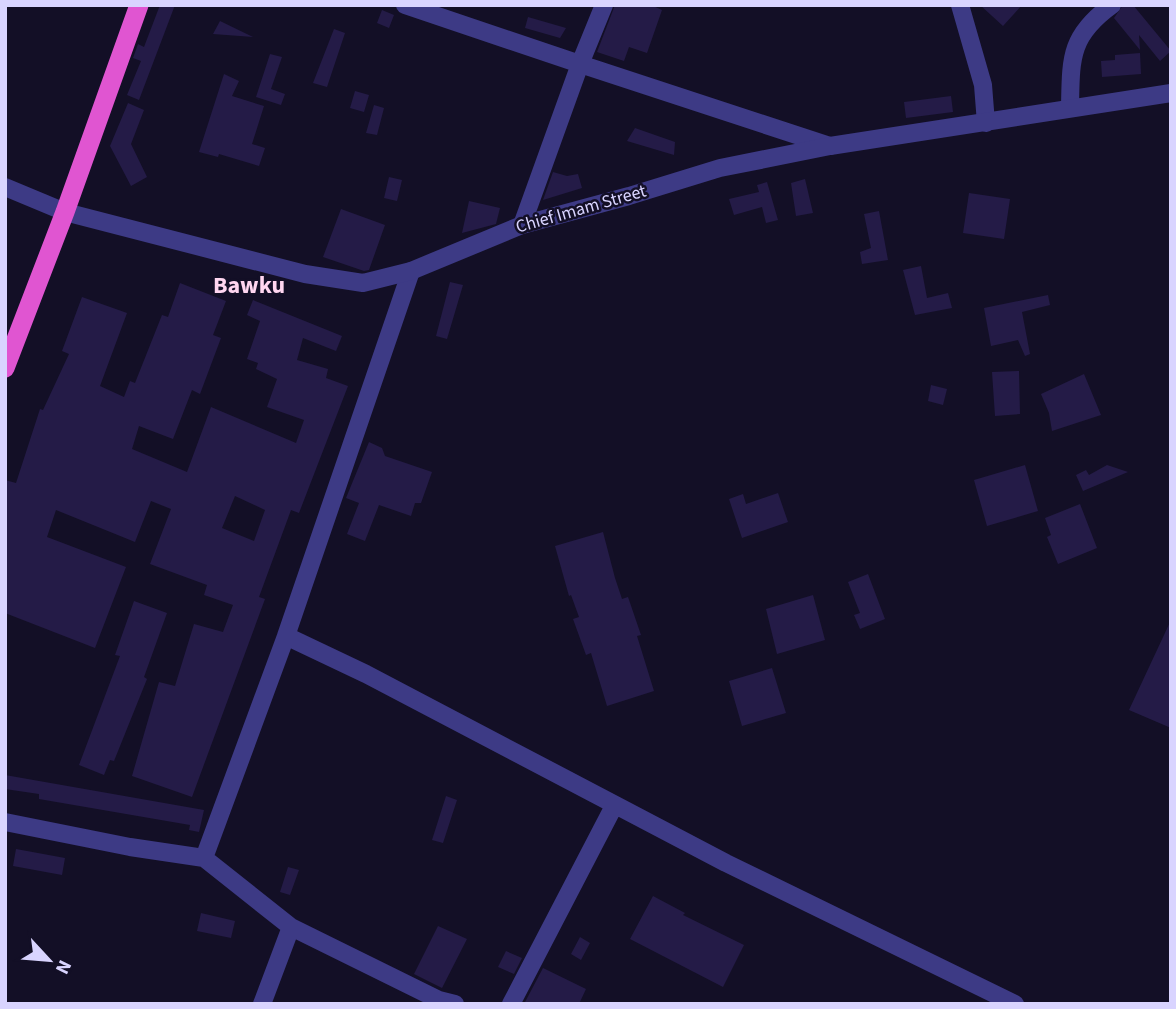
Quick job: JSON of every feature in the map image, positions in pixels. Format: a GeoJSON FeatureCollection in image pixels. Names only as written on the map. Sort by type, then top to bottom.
{"type":"FeatureCollection","features":[{"type":"Feature","properties":{"kind":"highway"},"geometry":{"type":"LineString","coordinates":[[5,368],[65,212],[139,5]]}},
{"type":"Feature","properties":{"kind":"street"},"geometry":{"type":"LineString","coordinates":[[405,5],[830,146]]}},
{"type":"Feature","properties":{"kind":"street"},"geometry":{"type":"LineString","coordinates":[[522,225],[604,5]]}},
{"type":"Feature","properties":{"kind":"street"},"geometry":{"type":"LineString","coordinates":[[960,5],[983,85],[986,123]]}},
{"type":"Feature","properties":{"kind":"street"},"geometry":{"type":"LineString","coordinates":[[1070,107],[1071,55],[1080,34],[1112,5]]}},
{"type":"Feature","properties":{"kind":"street","name":"Chief Imam Street"},"geometry":{"type":"LineString","coordinates":[[5,187],[65,212],[312,275],[363,283],[411,271],[522,225],[720,167],[830,146],[1171,93]]}},
{"type":"Feature","properties":{"kind":"street"},"geometry":{"type":"LineString","coordinates":[[204,858],[286,636],[411,271]]}},
{"type":"Feature","properties":{"kind":"street"},"geometry":{"type":"LineString","coordinates":[[286,636],[366,674],[614,806],[1015,1004]]}},
{"type":"Feature","properties":{"kind":"street"},"geometry":{"type":"LineString","coordinates":[[511,1004],[614,806]]}},
{"type":"Feature","properties":{"kind":"street"},"geometry":{"type":"LineString","coordinates":[[5,822],[130,847],[204,858],[291,927],[341,954],[455,1004]]}},
{"type":"Feature","properties":{"kind":"street"},"geometry":{"type":"LineString","coordinates":[[262,1004],[291,927]]}},
{"type":"Feature","properties":{"kind":"building"},"geometry":{"type":"Polygon","coordinates":[[[160,5],[175,5],[139,100],[127,95],[141,61],[133,58],[138,44],[144,47],[160,5]]]}},
{"type":"Feature","properties":{"kind":"building"},"geometry":{"type":"Polygon","coordinates":[[[615,5],[651,5],[662,10],[647,53],[629,47],[624,61],[597,52],[615,5]]]}},
{"type":"Feature","properties":{"kind":"building"},"geometry":{"type":"Polygon","coordinates":[[[980,5],[1022,5],[1003,26],[980,5]]]}},
{"type":"Feature","properties":{"kind":"building"},"geometry":{"type":"Polygon","coordinates":[[[1123,5],[1133,5],[1171,51],[1160,61],[1139,35],[1140,50],[1114,18],[1123,5]]]}},
{"type":"Feature","properties":{"kind":"building"},"geometry":{"type":"Polygon","coordinates":[[[382,10],[394,15],[389,28],[377,23],[382,10]]]}},
{"type":"Feature","properties":{"kind":"building"},"geometry":{"type":"Polygon","coordinates":[[[528,17],[566,28],[560,38],[525,28],[528,17]]]}},
{"type":"Feature","properties":{"kind":"building"},"geometry":{"type":"Polygon","coordinates":[[[220,21],[253,37],[213,34],[220,21]]]}},
{"type":"Feature","properties":{"kind":"building"},"geometry":{"type":"Polygon","coordinates":[[[334,29],[345,33],[327,87],[313,83],[334,29]]]}},
{"type":"Feature","properties":{"kind":"building"},"geometry":{"type":"Polygon","coordinates":[[[1140,53],[1141,74],[1102,77],[1101,61],[1115,60],[1115,55],[1140,53]]]}},
{"type":"Feature","properties":{"kind":"building"},"geometry":{"type":"Polygon","coordinates":[[[270,54],[282,57],[271,89],[285,94],[281,105],[256,97],[270,54]]]}},
{"type":"Feature","properties":{"kind":"building"},"geometry":{"type":"Polygon","coordinates":[[[224,74],[239,81],[232,96],[264,106],[252,144],[265,148],[259,166],[219,154],[218,157],[199,152],[224,74]]]}},
{"type":"Feature","properties":{"kind":"building"},"geometry":{"type":"Polygon","coordinates":[[[355,91],[369,95],[364,112],[350,108],[355,91]]]}},
{"type":"Feature","properties":{"kind":"building"},"geometry":{"type":"Polygon","coordinates":[[[951,96],[953,112],[906,118],[904,102],[951,96]]]}},
{"type":"Feature","properties":{"kind":"building"},"geometry":{"type":"Polygon","coordinates":[[[128,103],[144,110],[131,144],[147,177],[131,186],[110,146],[128,103]]]}},
{"type":"Feature","properties":{"kind":"building"},"geometry":{"type":"Polygon","coordinates":[[[374,105],[384,108],[377,135],[366,133],[374,105]]]}},
{"type":"Feature","properties":{"kind":"building"},"geometry":{"type":"Polygon","coordinates":[[[635,128],[675,142],[674,155],[627,141],[635,128]]]}},
{"type":"Feature","properties":{"kind":"building"},"geometry":{"type":"Polygon","coordinates":[[[553,172],[567,176],[578,174],[582,188],[543,200],[553,172]]]}},
{"type":"Feature","properties":{"kind":"building"},"geometry":{"type":"Polygon","coordinates":[[[389,177],[402,180],[397,201],[384,198],[389,177]]]}},
{"type":"Feature","properties":{"kind":"building"},"geometry":{"type":"Polygon","coordinates":[[[805,179],[813,213],[796,216],[791,183],[805,179]]]}},
{"type":"Feature","properties":{"kind":"building"},"geometry":{"type":"Polygon","coordinates":[[[767,182],[778,220],[766,223],[762,207],[734,215],[729,199],[759,192],[757,185],[767,182]]]}},
{"type":"Feature","properties":{"kind":"building"},"geometry":{"type":"Polygon","coordinates":[[[969,193],[1010,199],[1004,239],[963,233],[969,193]]]}},
{"type":"Feature","properties":{"kind":"building"},"geometry":{"type":"Polygon","coordinates":[[[469,201],[500,208],[496,224],[462,233],[469,201]]]}},
{"type":"Feature","properties":{"kind":"building"},"geometry":{"type":"Polygon","coordinates":[[[341,209],[385,225],[369,270],[364,271],[323,257],[341,209]]]}},
{"type":"Feature","properties":{"kind":"building"},"geometry":{"type":"Polygon","coordinates":[[[879,211],[888,260],[862,264],[860,252],[871,248],[864,214],[879,211]]]}},
{"type":"Feature","properties":{"kind":"building"},"geometry":{"type":"Polygon","coordinates":[[[921,266],[927,298],[948,293],[952,308],[915,315],[903,270],[921,266]]]}},
{"type":"Feature","properties":{"kind":"building"},"geometry":{"type":"Polygon","coordinates":[[[450,282],[463,285],[447,339],[436,336],[450,282]]]}},
{"type":"Feature","properties":{"kind":"building"},"geometry":{"type":"Polygon","coordinates":[[[180,283],[226,301],[213,335],[221,338],[200,394],[192,390],[173,439],[139,426],[132,449],[187,472],[211,407],[296,443],[304,420],[267,407],[277,379],[256,369],[258,363],[247,359],[260,321],[247,315],[253,300],[342,336],[336,351],[303,338],[297,360],[328,369],[326,378],[348,386],[299,513],[291,510],[259,597],[265,599],[192,797],[132,776],[159,682],[175,686],[194,624],[223,632],[233,605],[204,595],[207,585],[150,564],[171,509],[151,501],[135,542],[56,510],[47,537],[126,567],[95,648],[5,613],[5,480],[16,483],[40,409],[43,410],[69,354],[62,351],[82,297],[127,313],[100,386],[124,397],[130,381],[135,383],[162,315],[168,317],[180,283]],[[235,496],[222,528],[254,541],[265,510],[235,496]]]}},
{"type":"Feature","properties":{"kind":"building"},"geometry":{"type":"Polygon","coordinates":[[[1048,295],[1050,305],[1022,312],[1030,354],[1025,356],[1018,340],[991,346],[984,308],[1048,295]]]}},
{"type":"Feature","properties":{"kind":"building"},"geometry":{"type":"Polygon","coordinates":[[[1019,371],[1020,414],[995,416],[992,372],[1019,371]]]}},
{"type":"Feature","properties":{"kind":"building"},"geometry":{"type":"Polygon","coordinates":[[[1084,374],[1101,415],[1052,431],[1049,413],[1041,394],[1084,374]]]}},
{"type":"Feature","properties":{"kind":"building"},"geometry":{"type":"Polygon","coordinates":[[[931,385],[947,389],[943,405],[928,401],[931,385]]]}},
{"type":"Feature","properties":{"kind":"building"},"geometry":{"type":"Polygon","coordinates":[[[369,442],[382,448],[385,456],[432,472],[421,503],[415,503],[411,516],[379,505],[365,541],[347,534],[359,503],[346,498],[369,442]]]}},
{"type":"Feature","properties":{"kind":"building"},"geometry":{"type":"Polygon","coordinates":[[[1025,465],[1038,511],[987,526],[974,480],[1025,465]]]}},
{"type":"Feature","properties":{"kind":"building"},"geometry":{"type":"Polygon","coordinates":[[[1107,465],[1128,472],[1083,491],[1076,475],[1086,470],[1089,475],[1107,465]]]}},
{"type":"Feature","properties":{"kind":"building"},"geometry":{"type":"Polygon","coordinates":[[[778,493],[788,522],[742,538],[729,499],[743,494],[746,504],[778,493]]]}},
{"type":"Feature","properties":{"kind":"building"},"geometry":{"type":"Polygon","coordinates":[[[1080,504],[1097,548],[1058,564],[1047,537],[1051,535],[1045,518],[1080,504]]]}},
{"type":"Feature","properties":{"kind":"building"},"geometry":{"type":"Polygon","coordinates":[[[603,532],[622,599],[628,597],[641,635],[637,636],[654,691],[607,706],[591,653],[586,655],[573,619],[579,617],[571,595],[569,596],[555,546],[603,532]]]}},
{"type":"Feature","properties":{"kind":"building"},"geometry":{"type":"Polygon","coordinates":[[[868,574],[885,619],[860,629],[854,615],[860,613],[848,582],[868,574]]]}},
{"type":"Feature","properties":{"kind":"building"},"geometry":{"type":"Polygon","coordinates":[[[813,595],[825,640],[777,654],[766,609],[813,595]]]}},
{"type":"Feature","properties":{"kind":"building"},"geometry":{"type":"Polygon","coordinates":[[[134,601],[167,613],[144,677],[147,679],[114,761],[110,760],[104,775],[79,765],[120,656],[115,655],[134,601]]]}},
{"type":"Feature","properties":{"kind":"building"},"geometry":{"type":"Polygon","coordinates":[[[1171,620],[1171,728],[1129,710],[1171,620]]]}},
{"type":"Feature","properties":{"kind":"building"},"geometry":{"type":"Polygon","coordinates":[[[772,668],[786,713],[742,726],[729,681],[772,668]]]}},
{"type":"Feature","properties":{"kind":"building"},"geometry":{"type":"Polygon","coordinates":[[[5,775],[204,810],[199,832],[189,830],[190,825],[39,799],[39,794],[5,789],[5,775]]]}},
{"type":"Feature","properties":{"kind":"building"},"geometry":{"type":"Polygon","coordinates":[[[446,796],[457,800],[443,843],[432,840],[446,796]]]}},
{"type":"Feature","properties":{"kind":"building"},"geometry":{"type":"Polygon","coordinates":[[[16,849],[65,858],[62,875],[13,866],[16,849]]]}},
{"type":"Feature","properties":{"kind":"building"},"geometry":{"type":"Polygon","coordinates":[[[288,867],[299,870],[290,895],[280,892],[288,867]]]}},
{"type":"Feature","properties":{"kind":"building"},"geometry":{"type":"Polygon","coordinates":[[[653,896],[685,913],[683,915],[744,945],[723,987],[630,939],[653,896]]]}},
{"type":"Feature","properties":{"kind":"building"},"geometry":{"type":"Polygon","coordinates":[[[201,913],[235,921],[231,938],[197,931],[201,913]]]}},
{"type":"Feature","properties":{"kind":"building"},"geometry":{"type":"Polygon","coordinates":[[[438,926],[467,939],[442,988],[414,974],[438,926]]]}},
{"type":"Feature","properties":{"kind":"building"},"geometry":{"type":"Polygon","coordinates":[[[580,937],[590,943],[581,960],[571,954],[580,937]]]}},
{"type":"Feature","properties":{"kind":"building"},"geometry":{"type":"Polygon","coordinates":[[[506,951],[522,958],[514,974],[498,967],[506,951]]]}},
{"type":"Feature","properties":{"kind":"building"},"geometry":{"type":"Polygon","coordinates":[[[543,968],[586,989],[579,1004],[524,1004],[543,968]]]}},
{"type":"Feature","properties":{"kind":"district","name":"Bawku"},"geometry":{"type":"Point","coordinates":[249,285]}}]}
